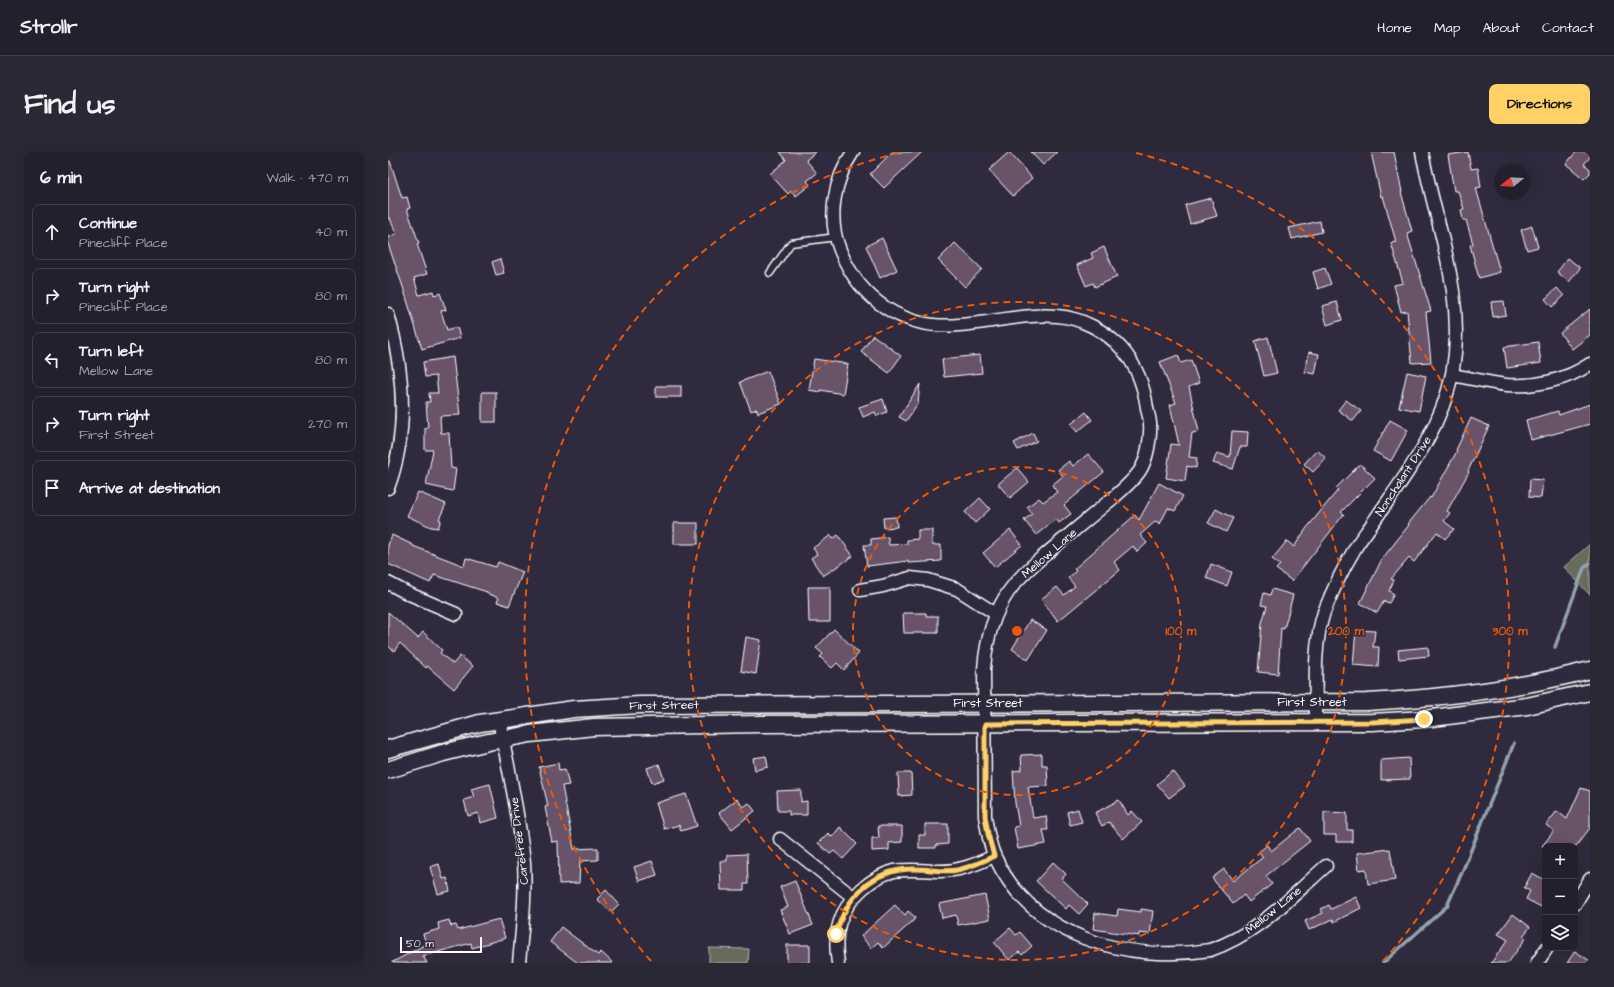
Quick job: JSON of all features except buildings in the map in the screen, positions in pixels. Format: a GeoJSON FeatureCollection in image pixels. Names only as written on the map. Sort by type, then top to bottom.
{"type":"FeatureCollection","features":[{"type":"Feature","properties":{"kind":"main road","name":"First Street"},"geometry":{"type":"LineString","coordinates":[[388,749],[480,723],[574,709],[640,705],[1316,702],[1409,700],[1453,696],[1513,687],[1560,678],[1590,670]]}},
{"type":"Feature","properties":{"kind":"main road","name":"First Street"},"geometry":{"type":"LineString","coordinates":[[388,770],[443,753],[530,734],[594,727],[1372,722],[1456,715],[1527,706],[1590,692]]}},
{"type":"Feature","properties":{"kind":"street","name":"Mellow Lane"},"geometry":{"type":"LineString","coordinates":[[853,152],[845,164],[838,180],[833,213],[836,237],[845,262],[854,278],[868,294],[889,310],[914,321],[940,326],[1043,316],[1058,316],[1074,319],[1095,327],[1114,341],[1129,358],[1141,380],[1150,423],[1149,446],[1141,471],[1120,491],[1024,573],[1009,591],[996,614],[990,632],[986,652],[984,703],[985,816],[994,856],[1006,877],[1036,914],[1056,929],[1076,941],[1097,950],[1122,956],[1148,959],[1191,955],[1211,950],[1234,940],[1263,921],[1326,866]]}},
{"type":"Feature","properties":{"kind":"street","name":"Nonchalant Drive"},"geometry":{"type":"LineString","coordinates":[[1316,722],[1318,644],[1324,614],[1353,551],[1426,445],[1442,411],[1452,374],[1457,340],[1456,303],[1452,275],[1426,176],[1422,152]]}},
{"type":"Feature","properties":{"kind":"street"},"geometry":{"type":"LineString","coordinates":[[388,314],[397,347],[401,374],[402,400],[401,430],[397,454],[388,488]]}},
{"type":"Feature","properties":{"kind":"street"},"geometry":{"type":"LineString","coordinates":[[1452,374],[1506,385],[1526,385],[1564,377],[1590,364]]}},
{"type":"Feature","properties":{"kind":"street"},"geometry":{"type":"LineString","coordinates":[[860,590],[883,586],[910,578],[928,580],[943,583],[957,589],[996,614]]}},
{"type":"Feature","properties":{"kind":"street"},"geometry":{"type":"LineString","coordinates":[[388,583],[407,593],[456,614]]}},
{"type":"Feature","properties":{"kind":"street","name":"Carefree Drive"},"geometry":{"type":"LineString","coordinates":[[499,720],[520,829],[524,863],[525,901],[519,963]]}},
{"type":"Feature","properties":{"kind":"street"},"geometry":{"type":"LineString","coordinates":[[780,839],[853,897]]}},
{"type":"Feature","properties":{"kind":"street"},"geometry":{"type":"LineString","coordinates":[[838,963],[835,947],[836,934],[840,921],[846,907],[853,897],[870,881],[892,872],[912,869],[937,871],[956,870],[976,865],[994,856]]}},
{"type":"Feature","properties":{"kind":"street"},"geometry":{"type":"LineString","coordinates":[[1578,899],[1590,879]]}},
{"type":"Feature","properties":{"kind":"street"},"geometry":{"type":"LineString","coordinates":[[1536,963],[1545,951]]}},
{"type":"Feature","properties":{"kind":"lane"},"geometry":{"type":"LineString","coordinates":[[770,273],[791,243],[836,237]]}},
{"type":"Feature","properties":{"kind":"green space"},"geometry":{"type":"Polygon","coordinates":[[[1590,544],[1590,595],[1564,567],[1590,544]]]}},
{"type":"Feature","properties":{"kind":"green space"},"geometry":{"type":"Polygon","coordinates":[[[709,948],[749,949],[748,963],[709,963],[709,948]]]}},
{"type":"Feature","properties":{"kind":"waterway"},"geometry":{"type":"LineString","coordinates":[[1555,647],[1584,568],[1590,563]]}},
{"type":"Feature","properties":{"kind":"waterway"},"geometry":{"type":"LineString","coordinates":[[1383,963],[1447,906],[1514,743]]}},
{"type":"Feature","properties":{"kind":"route"},"geometry":{"type":"LineString","coordinates":[[836,934],[846,907],[853,897],[870,881],[892,872],[912,869],[937,871],[956,870],[976,865],[994,856],[985,816],[985,724],[1372,722],[1424,719]]}}]}
